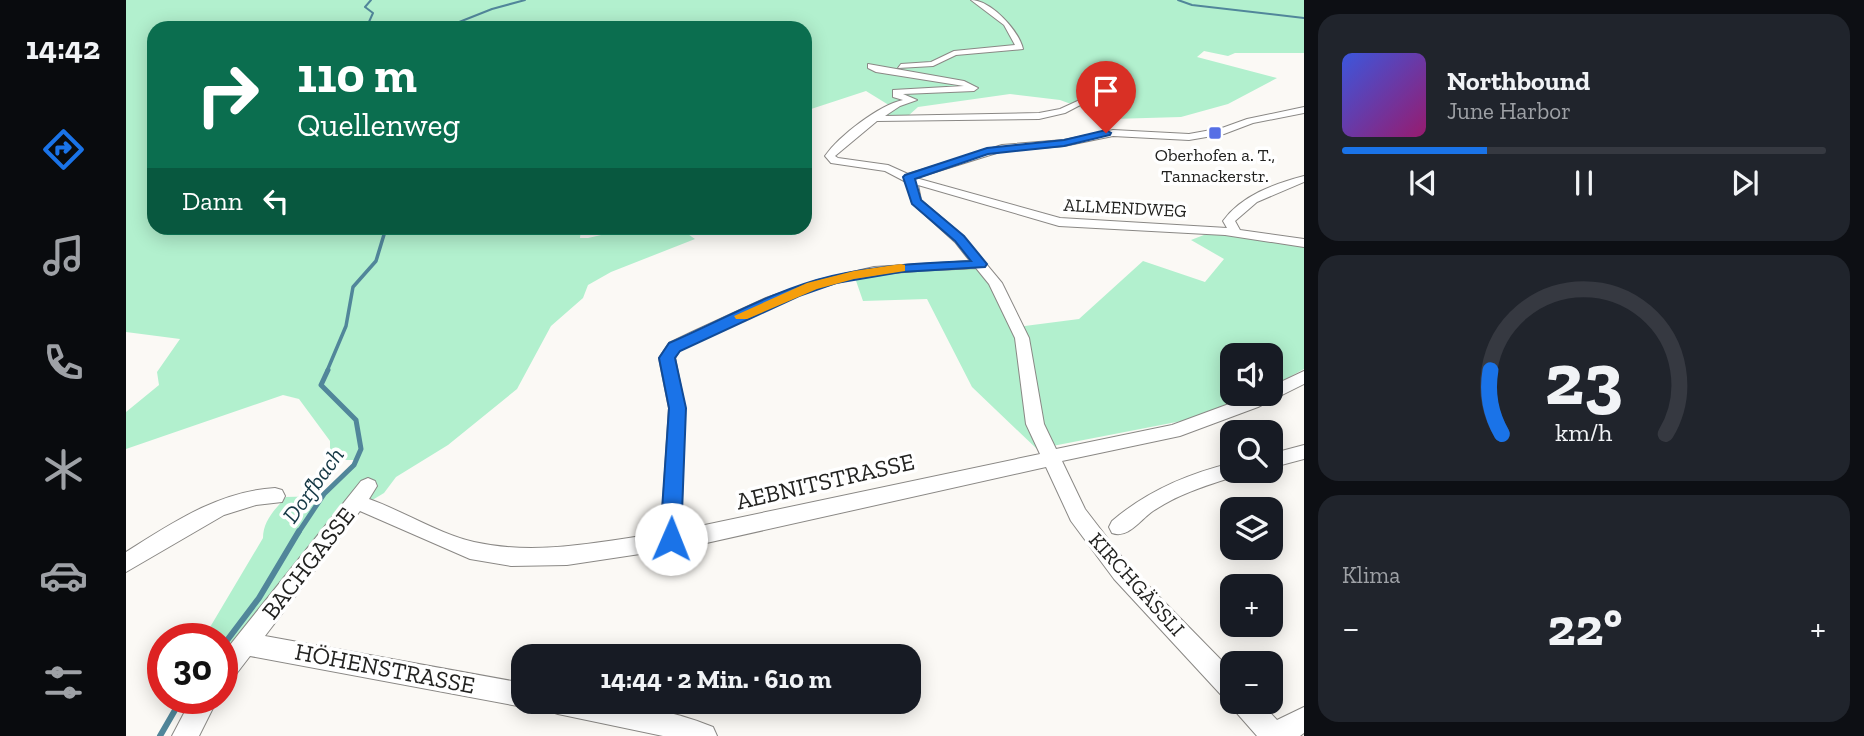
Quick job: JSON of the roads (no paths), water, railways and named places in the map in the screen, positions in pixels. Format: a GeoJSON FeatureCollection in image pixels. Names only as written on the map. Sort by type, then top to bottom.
{"type":"FeatureCollection","features":[{"type":"Feature","properties":{"kind":"street"},"geometry":{"type":"LineString","coordinates":[[874,119],[893,107],[913,100],[896,95],[896,92],[969,90],[973,86],[876,71],[871,66],[930,65],[954,53],[1021,46],[1007,24],[974,0]]}},
{"type":"Feature","properties":{"kind":"street"},"geometry":{"type":"LineString","coordinates":[[874,119],[916,116],[1032,117],[1055,115],[1082,102]]}},
{"type":"Feature","properties":{"kind":"street"},"geometry":{"type":"LineString","coordinates":[[910,179],[1002,148],[1064,143],[1113,133],[1196,136],[1304,110]]}},
{"type":"Feature","properties":{"kind":"street","name":"ALLMENDWEG"},"geometry":{"type":"LineString","coordinates":[[874,119],[831,151],[830,156],[842,163],[888,168],[910,179],[1059,222],[1235,232],[1304,243]]}},
{"type":"Feature","properties":{"kind":"street","name":"KIRCHGÄSSLI"},"geometry":{"type":"LineString","coordinates":[[910,179],[916,201],[959,239],[995,283],[1023,338],[1033,413],[1050,458],[1078,515],[1137,590],[1220,676]]}},
{"type":"Feature","properties":{"kind":"street"},"geometry":{"type":"LineString","coordinates":[[1235,232],[1228,221],[1239,210],[1279,187],[1304,179]]}},
{"type":"Feature","properties":{"kind":"street"},"geometry":{"type":"LineString","coordinates":[[671,539],[677,408],[667,358],[674,347],[794,293],[834,280],[901,268],[980,264]]}},
{"type":"Feature","properties":{"kind":"street","name":"AEBNITSTRASSE"},"geometry":{"type":"LineString","coordinates":[[368,496],[470,550],[512,557],[567,556],[671,539],[1174,431],[1252,403],[1304,377]]}},
{"type":"Feature","properties":{"kind":"street"},"geometry":{"type":"LineString","coordinates":[[1283,458],[1304,452]]}},
{"type":"Feature","properties":{"kind":"street"},"geometry":{"type":"LineString","coordinates":[[1119,527],[1157,499],[1203,477],[1220,473]]}},
{"type":"Feature","properties":{"kind":"street"},"geometry":{"type":"LineString","coordinates":[[126,563],[199,518],[252,498],[275,496]]}},
{"type":"Feature","properties":{"kind":"street","name":"BACHGASSE"},"geometry":{"type":"LineString","coordinates":[[238,653],[368,496]]}},
{"type":"Feature","properties":{"kind":"street","name":"HÖHENSTRASSE"},"geometry":{"type":"LineString","coordinates":[[246,643],[511,693]]}},
{"type":"Feature","properties":{"kind":"street"},"geometry":{"type":"LineString","coordinates":[[185,736],[197,714]]}},
{"type":"Feature","properties":{"kind":"street"},"geometry":{"type":"LineString","coordinates":[[617,714],[704,736]]}},
{"type":"Feature","properties":{"kind":"street"},"geometry":{"type":"LineString","coordinates":[[1253,714],[1267,733],[1288,729],[1304,719]]}},
{"type":"Feature","properties":{"kind":"waterway"},"geometry":{"type":"LineString","coordinates":[[369,21],[373,13],[365,7],[371,0]]}},
{"type":"Feature","properties":{"kind":"waterway"},"geometry":{"type":"LineString","coordinates":[[462,21],[525,0]]}},
{"type":"Feature","properties":{"kind":"waterway"},"geometry":{"type":"LineString","coordinates":[[1178,0],[1192,5],[1304,18]]}},
{"type":"Feature","properties":{"kind":"waterway","name":"Dorfbach"},"geometry":{"type":"LineString","coordinates":[[327,371],[346,326],[353,287],[376,261],[384,235]]}},
{"type":"Feature","properties":{"kind":"waterway","name":"Dorfbach"},"geometry":{"type":"LineString","coordinates":[[298,533],[324,494],[354,465],[361,449],[356,420],[321,385],[328,370]]}},
{"type":"Feature","properties":{"kind":"waterway","name":"Dorfbach"},"geometry":{"type":"LineString","coordinates":[[238,626],[259,598],[299,531]]}},
{"type":"Feature","properties":{"kind":"waterway","name":"Dorfbach"},"geometry":{"type":"LineString","coordinates":[[160,736],[173,714]]}},
{"type":"Feature","properties":{"kind":"place","name":"Oberhofen a. T., Tannackerstr."},"geometry":{"type":"Point","coordinates":[1215,133]}}]}
